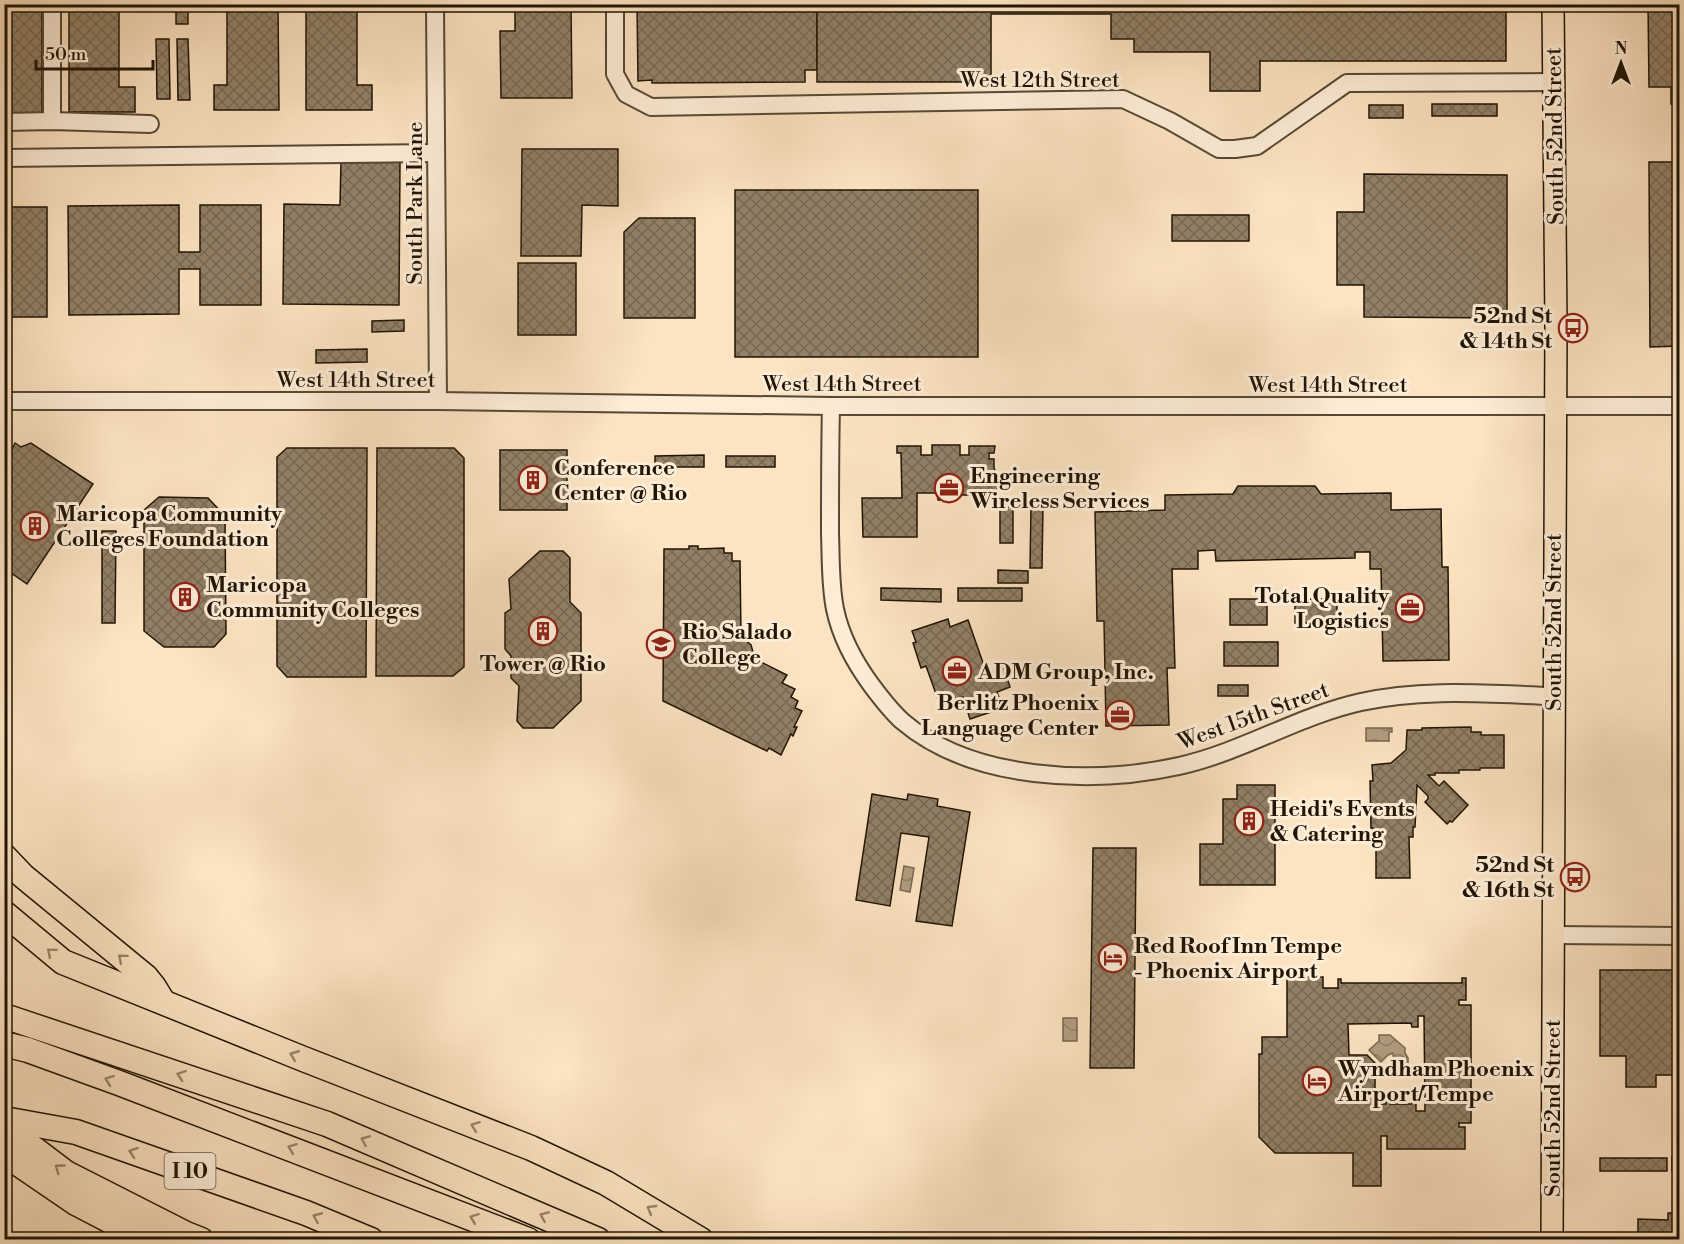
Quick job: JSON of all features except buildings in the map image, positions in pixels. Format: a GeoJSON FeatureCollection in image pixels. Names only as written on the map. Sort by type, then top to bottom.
{"type":"FeatureCollection","features":[{"type":"Feature","properties":{"kind":"highway"},"geometry":{"type":"LineString","coordinates":[[4,856],[23,876],[146,977],[162,1000]]}},
{"type":"Feature","properties":{"kind":"highway"},"geometry":{"type":"LineString","coordinates":[[4,913],[63,962],[531,1148],[606,1183],[701,1239]]}},
{"type":"Feature","properties":{"kind":"highway"},"geometry":{"type":"LineString","coordinates":[[4,1016],[327,1124],[598,1239]]}},
{"type":"Feature","properties":{"kind":"highway"},"geometry":{"type":"LineString","coordinates":[[4,1044],[28,1050],[528,1239]]}},
{"type":"Feature","properties":{"kind":"highway","name":"I 10"},"geometry":{"type":"LineString","coordinates":[[4,1119],[75,1132],[264,1197],[371,1239]]}},
{"type":"Feature","properties":{"kind":"highway"},"geometry":{"type":"LineString","coordinates":[[4,1126],[66,1173],[193,1237]]}},
{"type":"Feature","properties":{"kind":"highway"},"geometry":{"type":"LineString","coordinates":[[4,1154],[76,1203],[147,1239]]}},
{"type":"Feature","properties":{"kind":"main road","name":"South 52nd Street"},"geometry":{"type":"LineString","coordinates":[[1552,1239],[1556,260],[1553,4]]}},
{"type":"Feature","properties":{"kind":"street"},"geometry":{"type":"LineString","coordinates":[[52,4],[52,121]]}},
{"type":"Feature","properties":{"kind":"street","name":"South Park Lane"},"geometry":{"type":"LineString","coordinates":[[435,4],[438,401]]}},
{"type":"Feature","properties":{"kind":"street","name":"West 12th Street"},"geometry":{"type":"LineString","coordinates":[[615,4],[615,74],[626,94],[651,107],[1123,99],[1170,121],[1219,149],[1235,149],[1257,146],[1347,83],[1553,82]]}},
{"type":"Feature","properties":{"kind":"street"},"geometry":{"type":"LineString","coordinates":[[4,122],[150,124]]}},
{"type":"Feature","properties":{"kind":"street"},"geometry":{"type":"LineString","coordinates":[[4,158],[436,153]]}},
{"type":"Feature","properties":{"kind":"street","name":"West 14th Street"},"geometry":{"type":"LineString","coordinates":[[4,401],[438,401],[831,406],[1680,406]]}},
{"type":"Feature","properties":{"kind":"street","name":"West 15th Street"},"geometry":{"type":"LineString","coordinates":[[831,406],[831,577],[835,609],[844,641],[859,669],[881,698],[909,726],[957,754],[994,766],[1036,774],[1065,776],[1133,774],[1178,766],[1237,748],[1337,708],[1409,694],[1449,692],[1553,696]]}},
{"type":"Feature","properties":{"kind":"street"},"geometry":{"type":"LineString","coordinates":[[1552,935],[1680,936]]}},
{"type":"Feature","properties":{"kind":"water"},"geometry":{"type":"Polygon","coordinates":[[[1366,728],[1392,728],[1392,732],[1389,732],[1389,741],[1366,741],[1366,728]]]}},
{"type":"Feature","properties":{"kind":"water"},"geometry":{"type":"Polygon","coordinates":[[[904,866],[914,868],[910,892],[900,890],[904,866]]]}},
{"type":"Feature","properties":{"kind":"water"},"geometry":{"type":"Polygon","coordinates":[[[1063,1018],[1077,1018],[1077,1041],[1063,1041],[1063,1018]]]}},
{"type":"Feature","properties":{"kind":"water"},"geometry":{"type":"Polygon","coordinates":[[[1379,1035],[1390,1035],[1405,1048],[1408,1058],[1408,1074],[1399,1074],[1394,1069],[1393,1053],[1381,1062],[1369,1050],[1379,1041],[1379,1035]]]}},
{"type":"Feature","properties":{"kind":"place","name":"52nd St & 14th St"},"geometry":{"type":"Point","coordinates":[1573,328]}},
{"type":"Feature","properties":{"kind":"place","name":"Conference Center @ Rio"},"geometry":{"type":"Point","coordinates":[533,480]}},
{"type":"Feature","properties":{"kind":"place","name":"Engineering Wireless Services"},"geometry":{"type":"Point","coordinates":[949,488]}},
{"type":"Feature","properties":{"kind":"place","name":"Maricopa Community Colleges Foundation"},"geometry":{"type":"Point","coordinates":[35,526]}},
{"type":"Feature","properties":{"kind":"place","name":"Maricopa Community Colleges"},"geometry":{"type":"Point","coordinates":[185,597]}},
{"type":"Feature","properties":{"kind":"place","name":"Total Quality Logistics"},"geometry":{"type":"Point","coordinates":[1410,608]}},
{"type":"Feature","properties":{"kind":"place","name":"Tower @ Rio"},"geometry":{"type":"Point","coordinates":[543,631]}},
{"type":"Feature","properties":{"kind":"place","name":"Rio Salado College"},"geometry":{"type":"Point","coordinates":[661,644]}},
{"type":"Feature","properties":{"kind":"place","name":"ADM Group, Inc."},"geometry":{"type":"Point","coordinates":[957,671]}},
{"type":"Feature","properties":{"kind":"place","name":"Berlitz Phoenix Language Center"},"geometry":{"type":"Point","coordinates":[1120,715]}},
{"type":"Feature","properties":{"kind":"place","name":"Heidi's Events & Catering"},"geometry":{"type":"Point","coordinates":[1249,821]}},
{"type":"Feature","properties":{"kind":"place","name":"52nd St & 16th St"},"geometry":{"type":"Point","coordinates":[1575,877]}},
{"type":"Feature","properties":{"kind":"place","name":"Red Roof Inn Tempe - Phoenix Airport"},"geometry":{"type":"Point","coordinates":[1113,958]}},
{"type":"Feature","properties":{"kind":"place","name":"Wyndham Phoenix Airport/Tempe"},"geometry":{"type":"Point","coordinates":[1317,1081]}}]}
